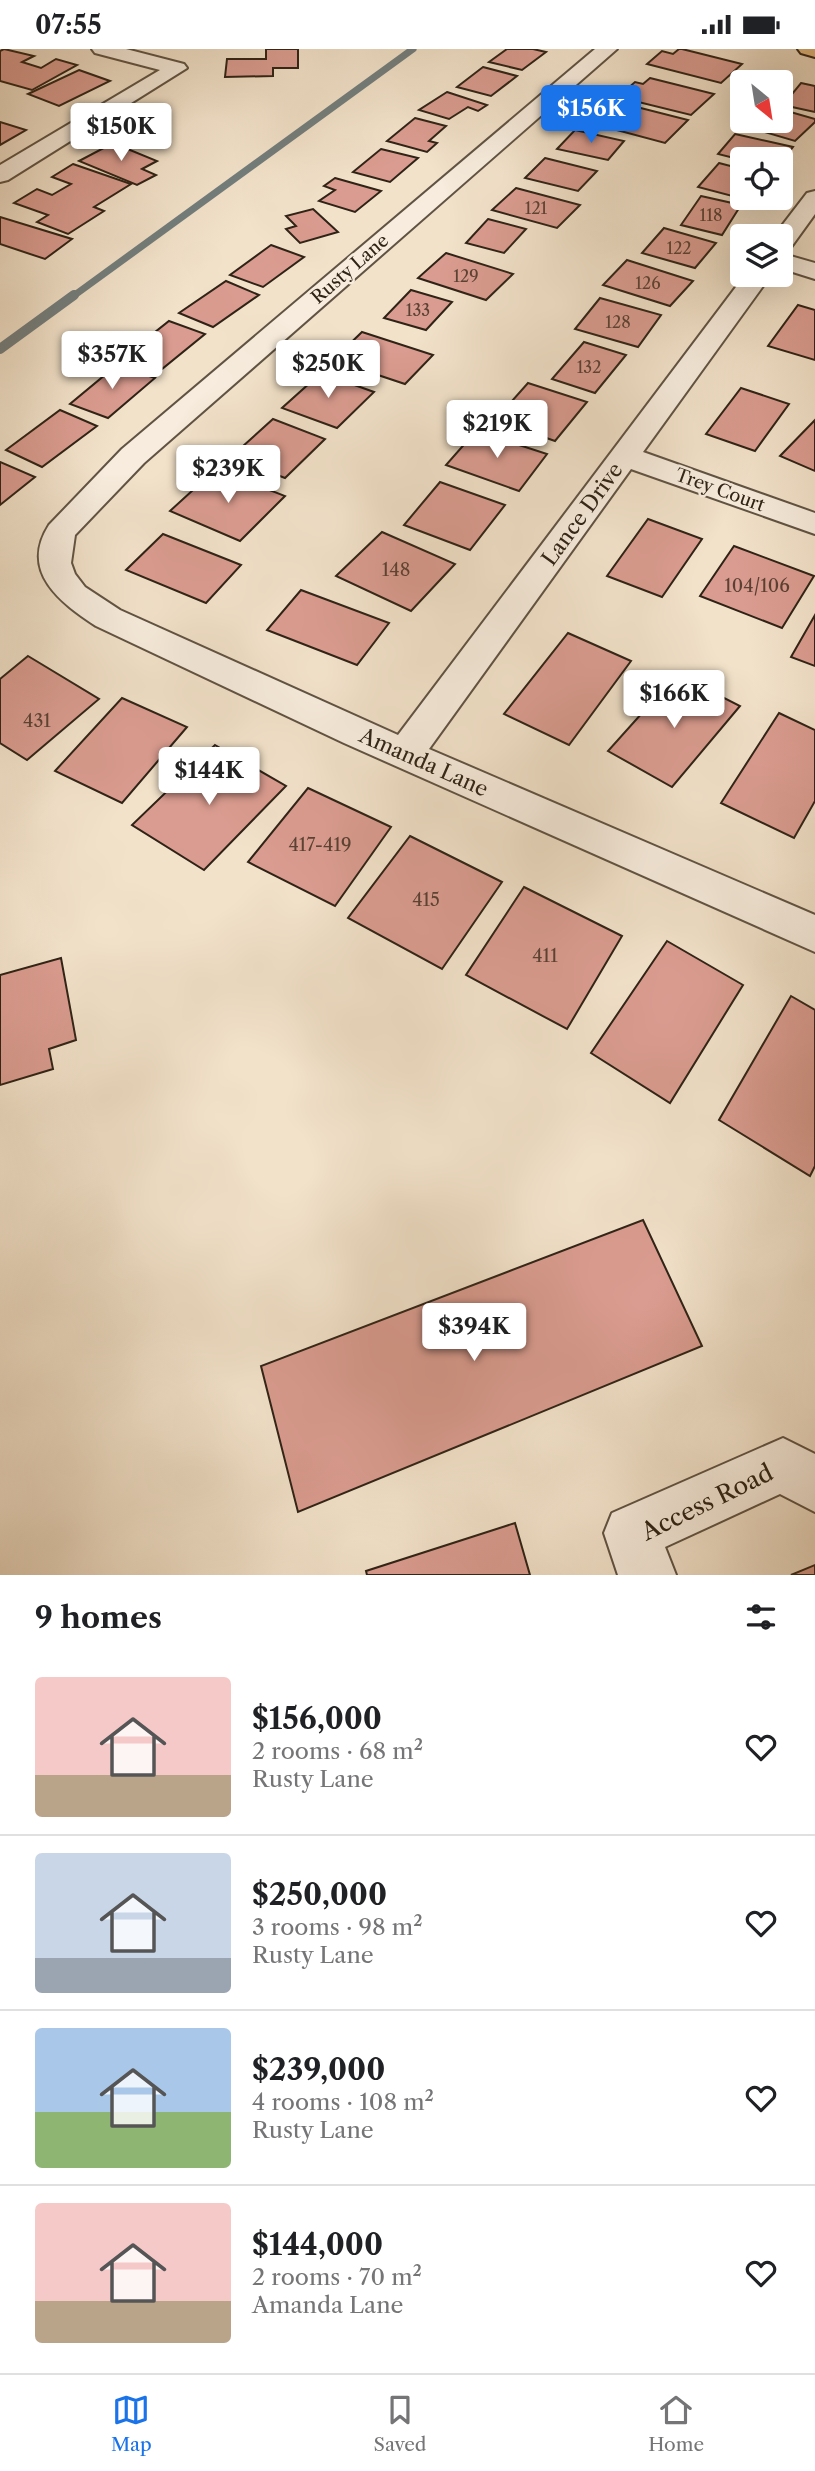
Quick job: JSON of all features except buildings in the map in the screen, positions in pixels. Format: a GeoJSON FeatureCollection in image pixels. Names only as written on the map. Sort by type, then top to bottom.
{"type":"FeatureCollection","features":[{"type":"Feature","properties":{"kind":"main road"},"geometry":{"type":"LineString","coordinates":[[808,49],[815,51]]}},
{"type":"Feature","properties":{"kind":"street"},"geometry":{"type":"LineString","coordinates":[[0,175],[177,68],[102,49]]}},
{"type":"Feature","properties":{"kind":"street","name":"Rusty Lane"},"geometry":{"type":"LineString","coordinates":[[55,563],[60,532],[133,457],[607,49]]}},
{"type":"Feature","properties":{"kind":"street"},"geometry":{"type":"LineString","coordinates":[[793,228],[815,198]]}},
{"type":"Feature","properties":{"kind":"street"},"geometry":{"type":"LineString","coordinates":[[793,264],[815,271]]}},
{"type":"Feature","properties":{"kind":"street","name":"Lance Drive"},"geometry":{"type":"LineString","coordinates":[[405,754],[749,287]]}},
{"type":"Feature","properties":{"kind":"street","name":"Trey Court"},"geometry":{"type":"LineString","coordinates":[[625,456],[815,524]]}},
{"type":"Feature","properties":{"kind":"street","name":"Amanda Lane"},"geometry":{"type":"LineString","coordinates":[[55,563],[60,577],[73,594],[108,618],[405,754],[815,934]]}},
{"type":"Feature","properties":{"kind":"street","name":"Access Road"},"geometry":{"type":"LineString","coordinates":[[647,1575],[632,1534],[783,1465],[815,1485]]}},
{"type":"Feature","properties":{"kind":"waterway"},"geometry":{"type":"LineString","coordinates":[[72,297],[413,49]]}},
{"type":"Feature","properties":{"kind":"waterway"},"geometry":{"type":"LineString","coordinates":[[0,349],[74,295]]}}]}
